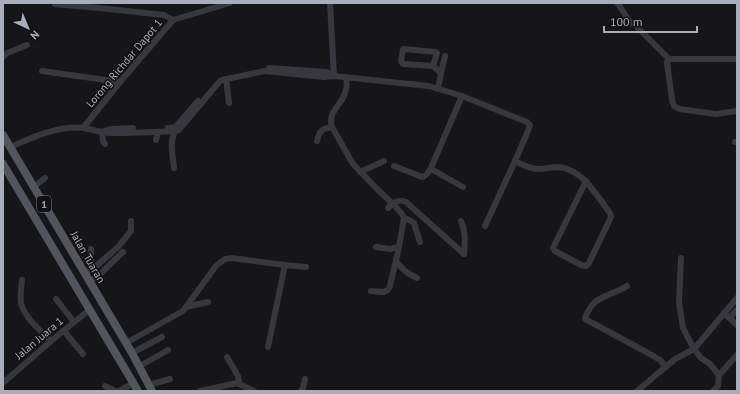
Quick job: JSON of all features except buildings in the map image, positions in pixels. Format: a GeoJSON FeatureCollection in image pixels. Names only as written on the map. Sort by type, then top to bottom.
{"type":"FeatureCollection","features":[{"type":"Feature","properties":{"kind":"main road","name":"Jalan Tuaran"},"geometry":{"type":"LineString","coordinates":[[3,135],[140,366],[151,388]]}},
{"type":"Feature","properties":{"kind":"main road","name":"1"},"geometry":{"type":"LineString","coordinates":[[3,164],[138,391]]}},
{"type":"Feature","properties":{"kind":"main road"},"geometry":{"type":"LineString","coordinates":[[79,291],[91,284]]}},
{"type":"Feature","properties":{"kind":"street","name":"Lorong Richdar Dapot 1"},"geometry":{"type":"LineString","coordinates":[[83,128],[173,20],[230,3]]}},
{"type":"Feature","properties":{"kind":"street"},"geometry":{"type":"LineString","coordinates":[[330,3],[334,76]]}},
{"type":"Feature","properties":{"kind":"street"},"geometry":{"type":"LineString","coordinates":[[617,3],[629,21],[635,25],[669,59],[737,59]]}},
{"type":"Feature","properties":{"kind":"street"},"geometry":{"type":"LineString","coordinates":[[55,4],[164,16],[173,20]]}},
{"type":"Feature","properties":{"kind":"street"},"geometry":{"type":"LineString","coordinates":[[3,56],[27,45]]}},
{"type":"Feature","properties":{"kind":"street"},"geometry":{"type":"LineString","coordinates":[[433,66],[436,52],[403,49],[402,63],[404,64],[433,66],[443,63]]}},
{"type":"Feature","properties":{"kind":"street"},"geometry":{"type":"LineString","coordinates":[[438,89],[445,56]]}},
{"type":"Feature","properties":{"kind":"street"},"geometry":{"type":"LineString","coordinates":[[669,59],[666,62],[674,106],[679,109],[716,114],[737,111]]}},
{"type":"Feature","properties":{"kind":"street"},"geometry":{"type":"LineString","coordinates":[[433,66],[441,73]]}},
{"type":"Feature","properties":{"kind":"street"},"geometry":{"type":"LineString","coordinates":[[102,132],[112,129],[175,127],[218,78],[267,68],[327,72],[334,76]]}},
{"type":"Feature","properties":{"kind":"street"},"geometry":{"type":"LineString","coordinates":[[42,71],[120,82]]}},
{"type":"Feature","properties":{"kind":"street"},"geometry":{"type":"LineString","coordinates":[[11,147],[48,132],[66,128],[83,128],[113,133],[175,131],[183,125],[220,81],[265,71],[324,77],[334,76],[429,86],[462,96],[527,122],[530,125],[485,226]]}},
{"type":"Feature","properties":{"kind":"street"},"geometry":{"type":"LineString","coordinates":[[346,78],[347,89],[345,95],[331,115],[332,127],[353,164],[377,189],[390,206],[402,214],[404,218],[414,223],[420,242]]}},
{"type":"Feature","properties":{"kind":"street"},"geometry":{"type":"LineString","coordinates":[[226,79],[229,103]]}},
{"type":"Feature","properties":{"kind":"street"},"geometry":{"type":"LineString","coordinates":[[394,166],[422,177],[427,174],[462,96]]}},
{"type":"Feature","properties":{"kind":"street"},"geometry":{"type":"LineString","coordinates":[[317,141],[319,132],[323,129],[332,127]]}},
{"type":"Feature","properties":{"kind":"street"},"geometry":{"type":"LineString","coordinates":[[174,168],[172,137],[175,131]]}},
{"type":"Feature","properties":{"kind":"street"},"geometry":{"type":"LineString","coordinates":[[102,132],[103,141],[105,144]]}},
{"type":"Feature","properties":{"kind":"street"},"geometry":{"type":"LineString","coordinates":[[156,140],[158,132]]}},
{"type":"Feature","properties":{"kind":"street"},"geometry":{"type":"LineString","coordinates":[[360,172],[384,161]]}},
{"type":"Feature","properties":{"kind":"street"},"geometry":{"type":"LineString","coordinates":[[515,161],[530,168],[539,169],[560,167],[572,170],[586,181],[610,213],[611,217],[586,266],[581,265],[555,251],[553,248],[586,181]]}},
{"type":"Feature","properties":{"kind":"street"},"geometry":{"type":"LineString","coordinates":[[431,168],[462,187]]}},
{"type":"Feature","properties":{"kind":"street"},"geometry":{"type":"LineString","coordinates":[[34,187],[45,178]]}},
{"type":"Feature","properties":{"kind":"street"},"geometry":{"type":"LineString","coordinates":[[372,195],[377,189]]}},
{"type":"Feature","properties":{"kind":"street"},"geometry":{"type":"LineString","coordinates":[[390,206],[396,201],[401,200],[406,202],[464,254],[465,237],[461,221]]}},
{"type":"Feature","properties":{"kind":"street"},"geometry":{"type":"LineString","coordinates":[[371,291],[384,292],[388,290],[390,286],[404,218]]}},
{"type":"Feature","properties":{"kind":"street"},"geometry":{"type":"LineString","coordinates":[[85,273],[94,268],[110,255],[126,238],[130,231],[131,221]]}},
{"type":"Feature","properties":{"kind":"street"},"geometry":{"type":"LineString","coordinates":[[376,246],[390,249],[399,248]]}},
{"type":"Feature","properties":{"kind":"street"},"geometry":{"type":"LineString","coordinates":[[91,249],[91,262],[94,268]]}},
{"type":"Feature","properties":{"kind":"street"},"geometry":{"type":"LineString","coordinates":[[91,284],[122,252]]}},
{"type":"Feature","properties":{"kind":"street"},"geometry":{"type":"LineString","coordinates":[[126,343],[183,311],[216,266],[225,259],[232,258],[306,267]]}},
{"type":"Feature","properties":{"kind":"street"},"geometry":{"type":"LineString","coordinates":[[681,258],[679,302],[683,328],[694,349],[719,375],[718,390]]}},
{"type":"Feature","properties":{"kind":"street"},"geometry":{"type":"LineString","coordinates":[[396,262],[408,274],[417,278]]}},
{"type":"Feature","properties":{"kind":"street"},"geometry":{"type":"LineString","coordinates":[[268,347],[285,265]]}},
{"type":"Feature","properties":{"kind":"street"},"geometry":{"type":"LineString","coordinates":[[22,280],[21,303],[24,311],[43,335],[51,341]]}},
{"type":"Feature","properties":{"kind":"street"},"geometry":{"type":"LineString","coordinates":[[627,286],[620,291],[614,292],[597,301],[589,308],[586,319],[660,360],[666,367]]}},
{"type":"Feature","properties":{"kind":"street"},"geometry":{"type":"LineString","coordinates":[[637,391],[675,359],[694,349],[726,315],[737,298]]}},
{"type":"Feature","properties":{"kind":"street"},"geometry":{"type":"LineString","coordinates":[[56,299],[74,322]]}},
{"type":"Feature","properties":{"kind":"street"},"geometry":{"type":"LineString","coordinates":[[186,307],[208,302]]}},
{"type":"Feature","properties":{"kind":"street","name":"Jalan Juara 1"},"geometry":{"type":"LineString","coordinates":[[3,383],[89,310]]}},
{"type":"Feature","properties":{"kind":"street"},"geometry":{"type":"LineString","coordinates":[[726,315],[737,310]]}},
{"type":"Feature","properties":{"kind":"street"},"geometry":{"type":"LineString","coordinates":[[726,315],[737,325]]}},
{"type":"Feature","properties":{"kind":"street"},"geometry":{"type":"LineString","coordinates":[[64,330],[83,354]]}},
{"type":"Feature","properties":{"kind":"street"},"geometry":{"type":"LineString","coordinates":[[132,353],[162,337]]}},
{"type":"Feature","properties":{"kind":"street"},"geometry":{"type":"LineString","coordinates":[[140,366],[168,350]]}},
{"type":"Feature","properties":{"kind":"street"},"geometry":{"type":"LineString","coordinates":[[719,375],[735,362],[737,355]]}},
{"type":"Feature","properties":{"kind":"street"},"geometry":{"type":"LineString","coordinates":[[227,357],[238,376],[239,381],[254,391]]}},
{"type":"Feature","properties":{"kind":"street"},"geometry":{"type":"LineString","coordinates":[[151,388],[170,379]]}},
{"type":"Feature","properties":{"kind":"street"},"geometry":{"type":"LineString","coordinates":[[300,391],[303,388],[305,379]]}},
{"type":"Feature","properties":{"kind":"street"},"geometry":{"type":"LineString","coordinates":[[200,391],[237,383],[239,381]]}},
{"type":"Feature","properties":{"kind":"street"},"geometry":{"type":"LineString","coordinates":[[119,391],[134,383]]}},
{"type":"Feature","properties":{"kind":"street"},"geometry":{"type":"LineString","coordinates":[[105,386],[115,391]]}}]}
